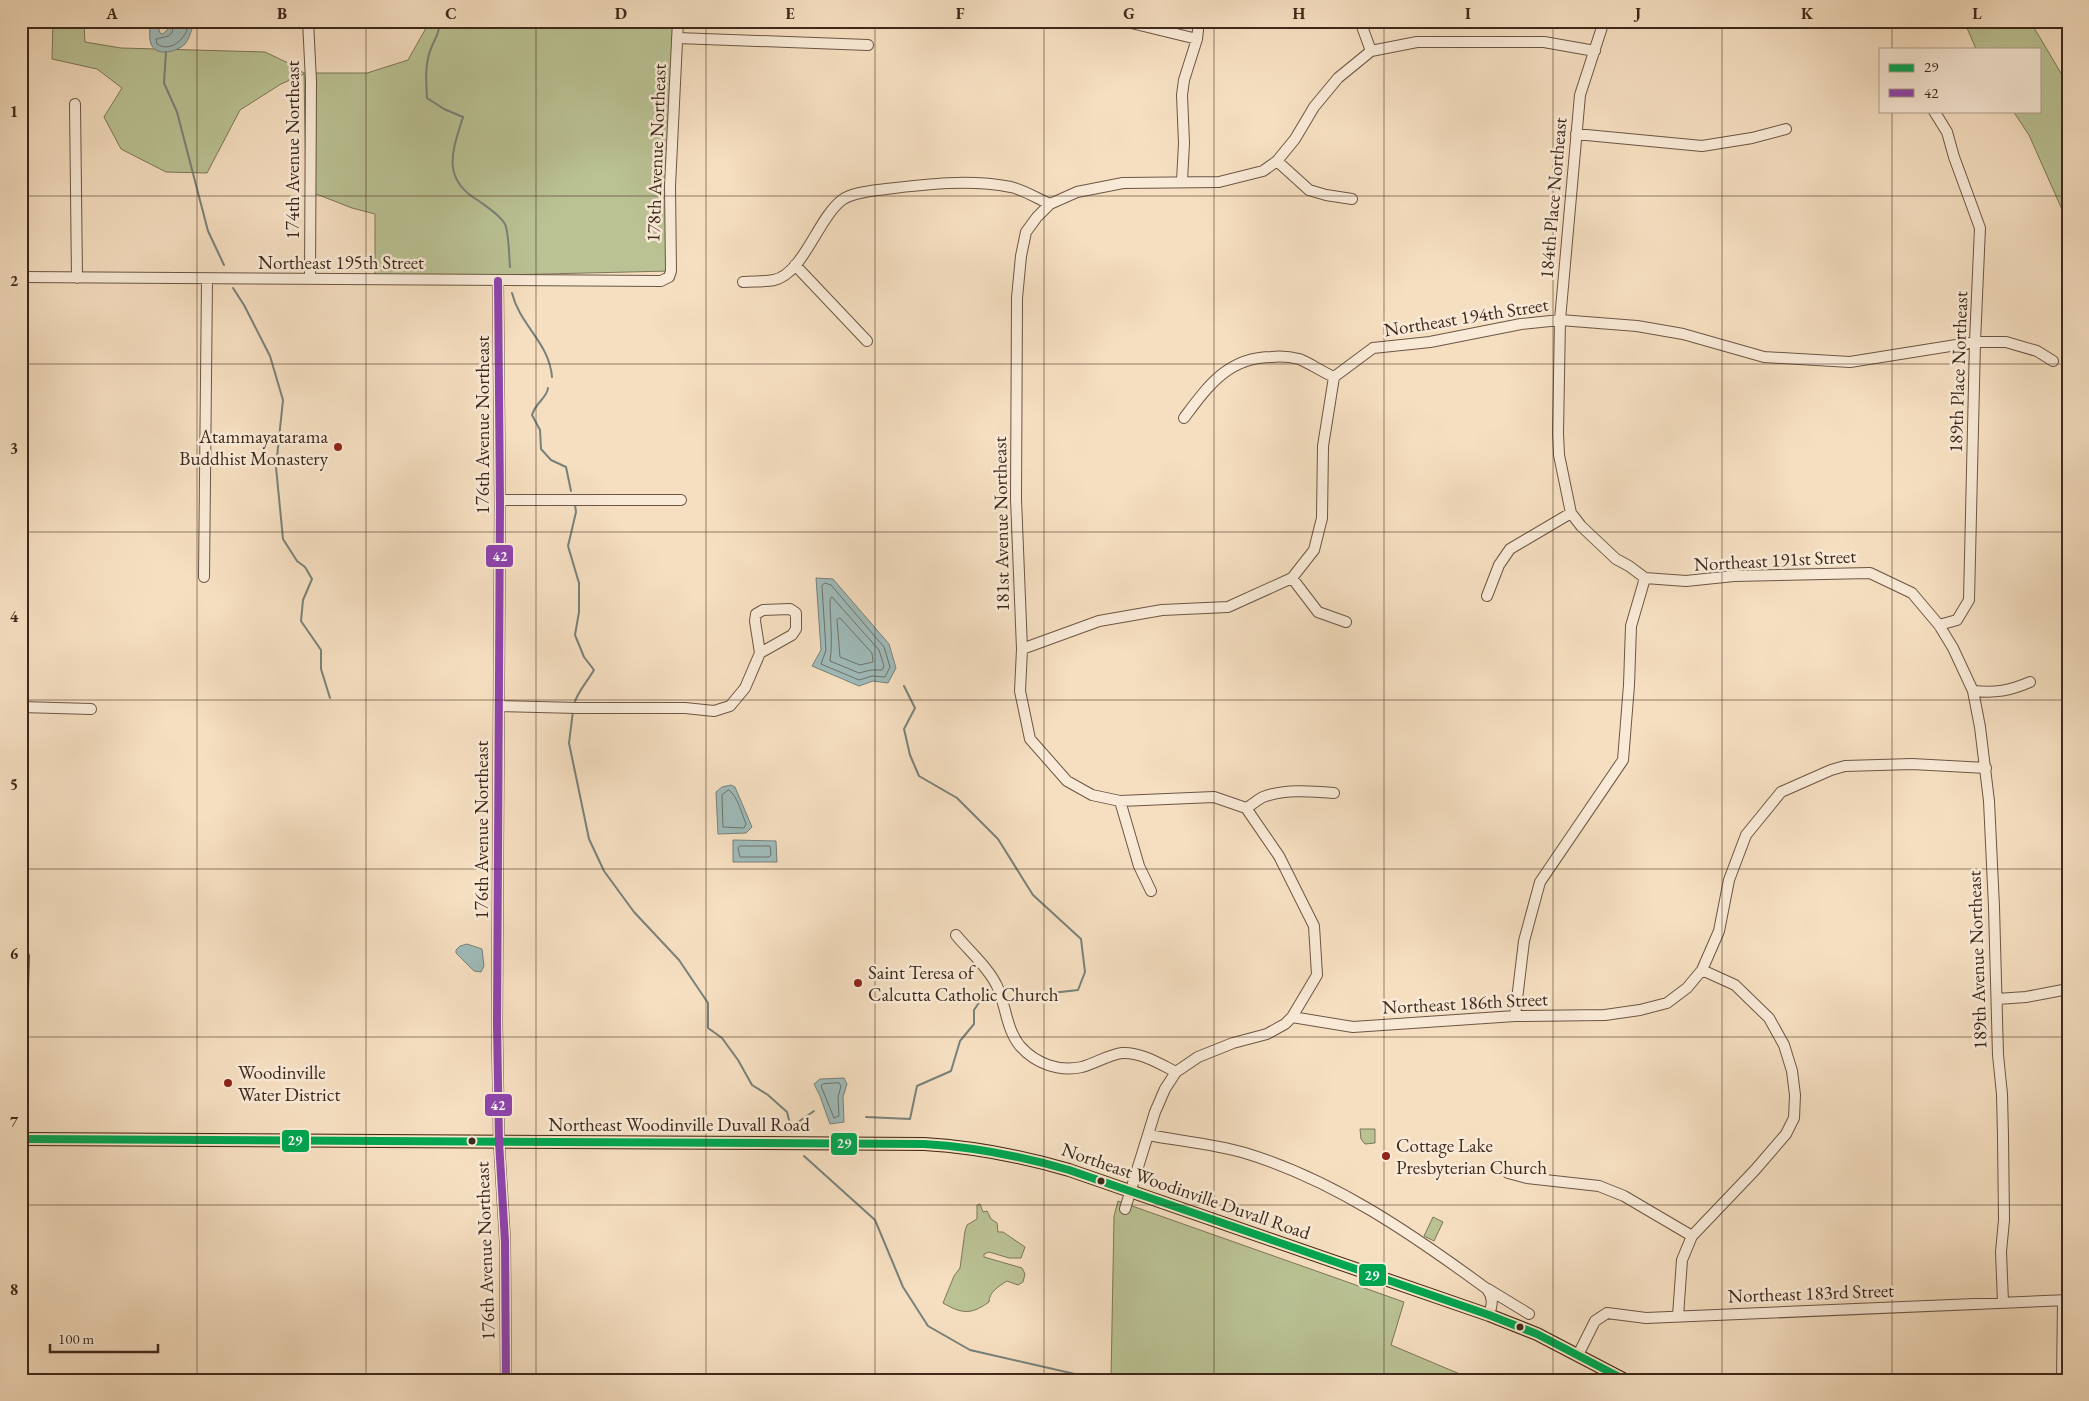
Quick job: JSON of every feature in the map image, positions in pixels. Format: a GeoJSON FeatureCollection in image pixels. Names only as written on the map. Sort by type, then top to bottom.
{"type":"FeatureCollection","features":[{"type":"Feature","properties":{"kind":"main road","name":"Northeast Woodinville Duvall Road"},"geometry":{"type":"LineString","coordinates":[[21,1139],[905,1144],[964,1147],[1032,1159],[1131,1191],[1489,1315],[1537,1334],[1578,1354],[1608,1376],[1625,1380]]}},
{"type":"Feature","properties":{"kind":"street","name":"174th Avenue Northeast"},"geometry":{"type":"LineString","coordinates":[[308,21],[311,81],[310,279]]}},
{"type":"Feature","properties":{"kind":"street","name":"178th Avenue Northeast"},"geometry":{"type":"LineString","coordinates":[[661,281],[669,277],[671,271],[670,186],[678,21]]}},
{"type":"Feature","properties":{"kind":"street"},"geometry":{"type":"LineString","coordinates":[[1123,21],[1197,39]]}},
{"type":"Feature","properties":{"kind":"street"},"geometry":{"type":"LineString","coordinates":[[1182,181],[1182,95],[1184,80],[1197,39],[1198,21]]}},
{"type":"Feature","properties":{"kind":"street"},"geometry":{"type":"LineString","coordinates":[[1360,21],[1371,50]]}},
{"type":"Feature","properties":{"kind":"street","name":"184th Place Northeast"},"geometry":{"type":"LineString","coordinates":[[1604,21],[1580,95],[1560,320],[1559,455],[1571,513],[1581,526],[1616,559],[1629,566],[1644,578]]}},
{"type":"Feature","properties":{"kind":"street"},"geometry":{"type":"LineString","coordinates":[[677,38],[868,45]]}},
{"type":"Feature","properties":{"kind":"street"},"geometry":{"type":"LineString","coordinates":[[744,282],[774,280],[795,265],[831,210],[844,198],[866,192],[933,184],[990,184],[1014,188],[1050,204],[1077,192],[1122,183],[1219,182],[1242,178],[1263,171],[1277,161],[1338,78],[1371,50],[1426,42],[1544,42],[1595,51]]}},
{"type":"Feature","properties":{"kind":"street"},"geometry":{"type":"LineString","coordinates":[[75,104],[77,278]]}},
{"type":"Feature","properties":{"kind":"street","name":"189th Place Northeast"},"geometry":{"type":"LineString","coordinates":[[1935,112],[1947,132],[1954,157],[1980,228],[1975,342],[1969,600],[1957,620],[1939,625]]}},
{"type":"Feature","properties":{"kind":"street"},"geometry":{"type":"LineString","coordinates":[[1576,134],[1702,146],[1752,138],[1786,129]]}},
{"type":"Feature","properties":{"kind":"street"},"geometry":{"type":"LineString","coordinates":[[1277,161],[1309,190],[1352,199]]}},
{"type":"Feature","properties":{"kind":"street","name":"181st Avenue Northeast"},"geometry":{"type":"LineString","coordinates":[[1050,204],[1026,232],[1020,256],[1017,298],[1016,499],[1022,649],[1020,691],[1030,739],[1067,781],[1092,795],[1120,801],[1214,797],[1246,808]]}},
{"type":"Feature","properties":{"kind":"street"},"geometry":{"type":"LineString","coordinates":[[795,265],[867,341]]}},
{"type":"Feature","properties":{"kind":"street","name":"Northeast 195th Street"},"geometry":{"type":"LineString","coordinates":[[21,277],[661,281]]}},
{"type":"Feature","properties":{"kind":"street"},"geometry":{"type":"LineString","coordinates":[[204,577],[207,279]]}},
{"type":"Feature","properties":{"kind":"street","name":"176th Avenue Northeast"},"geometry":{"type":"LineString","coordinates":[[498,281],[500,500],[498,1024],[499,1142],[505,1240],[506,1380]]}},
{"type":"Feature","properties":{"kind":"street","name":"Northeast 194th Street"},"geometry":{"type":"LineString","coordinates":[[1334,377],[1373,348],[1430,342],[1521,324],[1560,320],[1636,326],[1683,334],[1764,357],[1850,362],[1975,342],[2006,342],[2037,351],[2053,362]]}},
{"type":"Feature","properties":{"kind":"street"},"geometry":{"type":"LineString","coordinates":[[1022,649],[1099,621],[1162,610],[1228,607],[1292,578],[1314,550],[1322,518],[1323,446],[1334,377],[1300,359],[1281,356],[1256,357],[1240,362],[1219,376],[1184,418]]}},
{"type":"Feature","properties":{"kind":"street"},"geometry":{"type":"LineString","coordinates":[[500,500],[682,500]]}},
{"type":"Feature","properties":{"kind":"street"},"geometry":{"type":"LineString","coordinates":[[1488,596],[1499,565],[1510,550],[1571,513]]}},
{"type":"Feature","properties":{"kind":"street","name":"Northeast 191st Street"},"geometry":{"type":"LineString","coordinates":[[1644,578],[1686,581],[1734,576],[1870,573],[1912,594],[1939,625]]}},
{"type":"Feature","properties":{"kind":"street"},"geometry":{"type":"LineString","coordinates":[[1292,578],[1318,612],[1346,622]]}},
{"type":"Feature","properties":{"kind":"street"},"geometry":{"type":"LineString","coordinates":[[1516,1016],[1524,941],[1540,882],[1623,760],[1629,686],[1631,626],[1644,578]]}},
{"type":"Feature","properties":{"kind":"street"},"geometry":{"type":"LineString","coordinates":[[499,706],[714,710],[730,706],[745,688],[760,654],[755,620],[756,614],[763,610],[790,609],[796,613],[796,629],[792,635],[760,654]]}},
{"type":"Feature","properties":{"kind":"street","name":"189th Avenue Northeast"},"geometry":{"type":"LineString","coordinates":[[1939,625],[1963,667],[1974,691],[1986,768],[1994,907],[1998,1055],[2002,1094],[2004,1220],[2001,1252],[2003,1302]]}},
{"type":"Feature","properties":{"kind":"street"},"geometry":{"type":"LineString","coordinates":[[1974,691],[1996,693],[2030,682]]}},
{"type":"Feature","properties":{"kind":"street"},"geometry":{"type":"LineString","coordinates":[[21,707],[91,709]]}},
{"type":"Feature","properties":{"kind":"street","name":"Northeast 186th Street"},"geometry":{"type":"LineString","coordinates":[[1292,1017],[1353,1027],[1516,1016],[1605,1015],[1640,1010],[1667,1003],[1686,988],[1702,970],[1719,931],[1729,880],[1746,835],[1781,792],[1831,770],[1845,766],[1912,764],[1986,768]]}},
{"type":"Feature","properties":{"kind":"street"},"geometry":{"type":"LineString","coordinates":[[1125,1208],[1165,1089],[1176,1072],[1198,1057],[1268,1034],[1285,1024],[1292,1017],[1316,974],[1314,926],[1279,856],[1246,808],[1262,798],[1279,794],[1312,791],[1334,793]]}},
{"type":"Feature","properties":{"kind":"street"},"geometry":{"type":"LineString","coordinates":[[1120,801],[1138,866],[1151,891]]}},
{"type":"Feature","properties":{"kind":"street"},"geometry":{"type":"LineString","coordinates":[[956,935],[997,986],[1011,1032],[1020,1046],[1032,1058],[1048,1066],[1065,1069],[1083,1066],[1112,1055],[1135,1054],[1176,1072]]}},
{"type":"Feature","properties":{"kind":"street"},"geometry":{"type":"LineString","coordinates":[[21,1053],[24,956]]}},
{"type":"Feature","properties":{"kind":"street"},"geometry":{"type":"LineString","coordinates":[[1678,1316],[1682,1260],[1692,1236],[1755,1170],[1786,1134],[1794,1118],[1795,1095],[1792,1071],[1784,1045],[1769,1018],[1735,984],[1702,970]]}},
{"type":"Feature","properties":{"kind":"street"},"geometry":{"type":"LineString","coordinates":[[1997,999],[2026,997],[2068,989]]}},
{"type":"Feature","properties":{"kind":"street"},"geometry":{"type":"LineString","coordinates":[[1148,1135],[1244,1153],[1312,1178],[1346,1195],[1529,1314]]}},
{"type":"Feature","properties":{"kind":"street"},"geometry":{"type":"LineString","coordinates":[[1508,1172],[1527,1178],[1599,1186],[1624,1196],[1692,1236]]}},
{"type":"Feature","properties":{"kind":"street"},"geometry":{"type":"LineString","coordinates":[[1487,1288],[1492,1297],[1489,1315]]}},
{"type":"Feature","properties":{"kind":"street"},"geometry":{"type":"LineString","coordinates":[[2062,1380],[2065,1301]]}},
{"type":"Feature","properties":{"kind":"street","name":"Northeast 183rd Street"},"geometry":{"type":"LineString","coordinates":[[1578,1354],[1595,1321],[1607,1313],[1646,1318],[2003,1302],[2065,1301]]}},
{"type":"Feature","properties":{"kind":"green space"},"geometry":{"type":"Polygon","coordinates":[[[53,21],[84,21],[85,42],[121,48],[265,52],[304,73],[367,73],[408,60],[426,28],[425,21],[678,21],[671,271],[375,278],[375,214],[352,208],[306,190],[304,74],[281,84],[240,110],[207,173],[166,172],[121,149],[104,117],[122,88],[97,69],[52,59],[53,21]]]}},
{"type":"Feature","properties":{"kind":"green space"},"geometry":{"type":"Polygon","coordinates":[[[1964,21],[2030,21],[2068,85],[2068,223],[2029,135],[2014,112],[2042,112],[2042,48],[1976,48],[1964,21]]]}},
{"type":"Feature","properties":{"kind":"green space"},"geometry":{"type":"Polygon","coordinates":[[[1360,1129],[1375,1129],[1375,1143],[1365,1144],[1361,1139],[1360,1129]]]}},
{"type":"Feature","properties":{"kind":"green space"},"geometry":{"type":"Polygon","coordinates":[[[1118,1201],[1404,1302],[1391,1345],[1474,1380],[1111,1380],[1114,1216],[1118,1201]]]}},
{"type":"Feature","properties":{"kind":"green space"},"geometry":{"type":"Polygon","coordinates":[[[980,1204],[983,1212],[987,1211],[991,1219],[997,1223],[998,1232],[1003,1232],[1025,1247],[1021,1258],[1009,1258],[989,1252],[984,1254],[984,1257],[1022,1268],[1025,1274],[1023,1282],[1018,1285],[1007,1281],[993,1292],[989,1302],[977,1309],[966,1312],[943,1303],[954,1276],[960,1268],[967,1225],[977,1219],[977,1205],[980,1204]]]}},
{"type":"Feature","properties":{"kind":"green space"},"geometry":{"type":"Polygon","coordinates":[[[1433,1217],[1443,1222],[1434,1241],[1424,1236],[1433,1217]]]}},
{"type":"Feature","properties":{"kind":"water"},"geometry":{"type":"Polygon","coordinates":[[[151,21],[162,21],[158,26],[160,33],[163,34],[168,29],[168,25],[163,21],[188,21],[192,29],[188,40],[182,47],[164,52],[152,46],[150,40],[151,21]]]}},
{"type":"Feature","properties":{"kind":"water"},"geometry":{"type":"Polygon","coordinates":[[[816,578],[833,579],[889,644],[896,668],[888,683],[873,681],[859,686],[812,666],[821,650],[816,578]]]}},
{"type":"Feature","properties":{"kind":"water"},"geometry":{"type":"Polygon","coordinates":[[[731,785],[735,787],[752,827],[746,833],[718,834],[716,792],[722,787],[731,785]]]}},
{"type":"Feature","properties":{"kind":"water"},"geometry":{"type":"Polygon","coordinates":[[[733,840],[776,841],[777,862],[733,862],[733,840]]]}},
{"type":"Feature","properties":{"kind":"water"},"geometry":{"type":"Polygon","coordinates":[[[467,944],[482,949],[484,966],[481,972],[474,971],[456,953],[460,946],[467,944]]]}},
{"type":"Feature","properties":{"kind":"water"},"geometry":{"type":"Polygon","coordinates":[[[844,1078],[847,1084],[843,1097],[844,1122],[830,1124],[814,1084],[820,1079],[844,1078]]]}},
{"type":"Feature","properties":{"kind":"waterway"},"geometry":{"type":"LineString","coordinates":[[440,21],[438,33],[427,62],[427,98],[444,109],[463,117],[453,153],[454,174],[459,184],[467,193],[493,211],[505,224],[510,267]]}},
{"type":"Feature","properties":{"kind":"waterway"},"geometry":{"type":"LineString","coordinates":[[166,52],[164,83],[177,112],[208,231],[224,265]]}},
{"type":"Feature","properties":{"kind":"waterway"},"geometry":{"type":"LineString","coordinates":[[233,288],[244,305],[270,356],[283,400],[276,467],[283,539],[297,561],[305,567],[312,579],[303,600],[301,621],[321,650],[321,669],[330,698]]}},
{"type":"Feature","properties":{"kind":"waterway"},"geometry":{"type":"LineString","coordinates":[[512,293],[521,315],[546,354],[552,377]]}},
{"type":"Feature","properties":{"kind":"waterway"},"geometry":{"type":"LineString","coordinates":[[548,388],[546,395],[532,415],[540,430],[541,449],[551,460],[566,467],[571,491]]}},
{"type":"Feature","properties":{"kind":"waterway"},"geometry":{"type":"LineString","coordinates":[[574,704],[594,670],[584,657],[575,635],[579,612],[579,583],[568,546],[576,512],[575,505]]}},
{"type":"Feature","properties":{"kind":"waterway"},"geometry":{"type":"LineString","coordinates":[[904,686],[915,708],[904,729],[910,755],[919,776],[957,798],[998,839],[1033,895],[1081,939],[1085,972],[1078,990],[1026,996],[1013,1002]]}},
{"type":"Feature","properties":{"kind":"waterway"},"geometry":{"type":"LineString","coordinates":[[573,711],[569,743],[589,839],[604,871],[634,912],[679,960],[708,1003],[708,1028],[722,1038],[738,1060],[752,1085],[768,1095],[787,1112],[792,1132]]}},
{"type":"Feature","properties":{"kind":"waterway"},"geometry":{"type":"LineString","coordinates":[[866,1117],[910,1119],[917,1086],[951,1071],[960,1041],[974,1024],[974,1010],[980,1001]]}},
{"type":"Feature","properties":{"kind":"waterway"},"geometry":{"type":"LineString","coordinates":[[791,1127],[814,1111]]}},
{"type":"Feature","properties":{"kind":"waterway"},"geometry":{"type":"LineString","coordinates":[[804,1156],[875,1220],[903,1287],[928,1326],[970,1350],[1075,1374],[1085,1380]]}},
{"type":"Feature","properties":{"kind":"transit line","name":"42"},"geometry":{"type":"LineString","coordinates":[[498,281],[500,503],[497,1024],[499,1142],[505,1241],[506,1380]]}},
{"type":"Feature","properties":{"kind":"transit line","name":"29"},"geometry":{"type":"LineString","coordinates":[[21,1139],[924,1144],[979,1150],[1015,1156],[1069,1170],[1489,1315],[1537,1334],[1625,1380]]}},
{"type":"Feature","properties":{"kind":"place","name":"Atammayatarama Buddhist Monastery"},"geometry":{"type":"Point","coordinates":[338,447]}},
{"type":"Feature","properties":{"kind":"place","name":"Saint Teresa of Calcutta Catholic Church"},"geometry":{"type":"Point","coordinates":[858,983]}},
{"type":"Feature","properties":{"kind":"place","name":"Woodinville Water District"},"geometry":{"type":"Point","coordinates":[228,1083]}},
{"type":"Feature","properties":{"kind":"place","name":"Cottage Lake Presbyterian Church"},"geometry":{"type":"Point","coordinates":[1386,1156]}}]}
